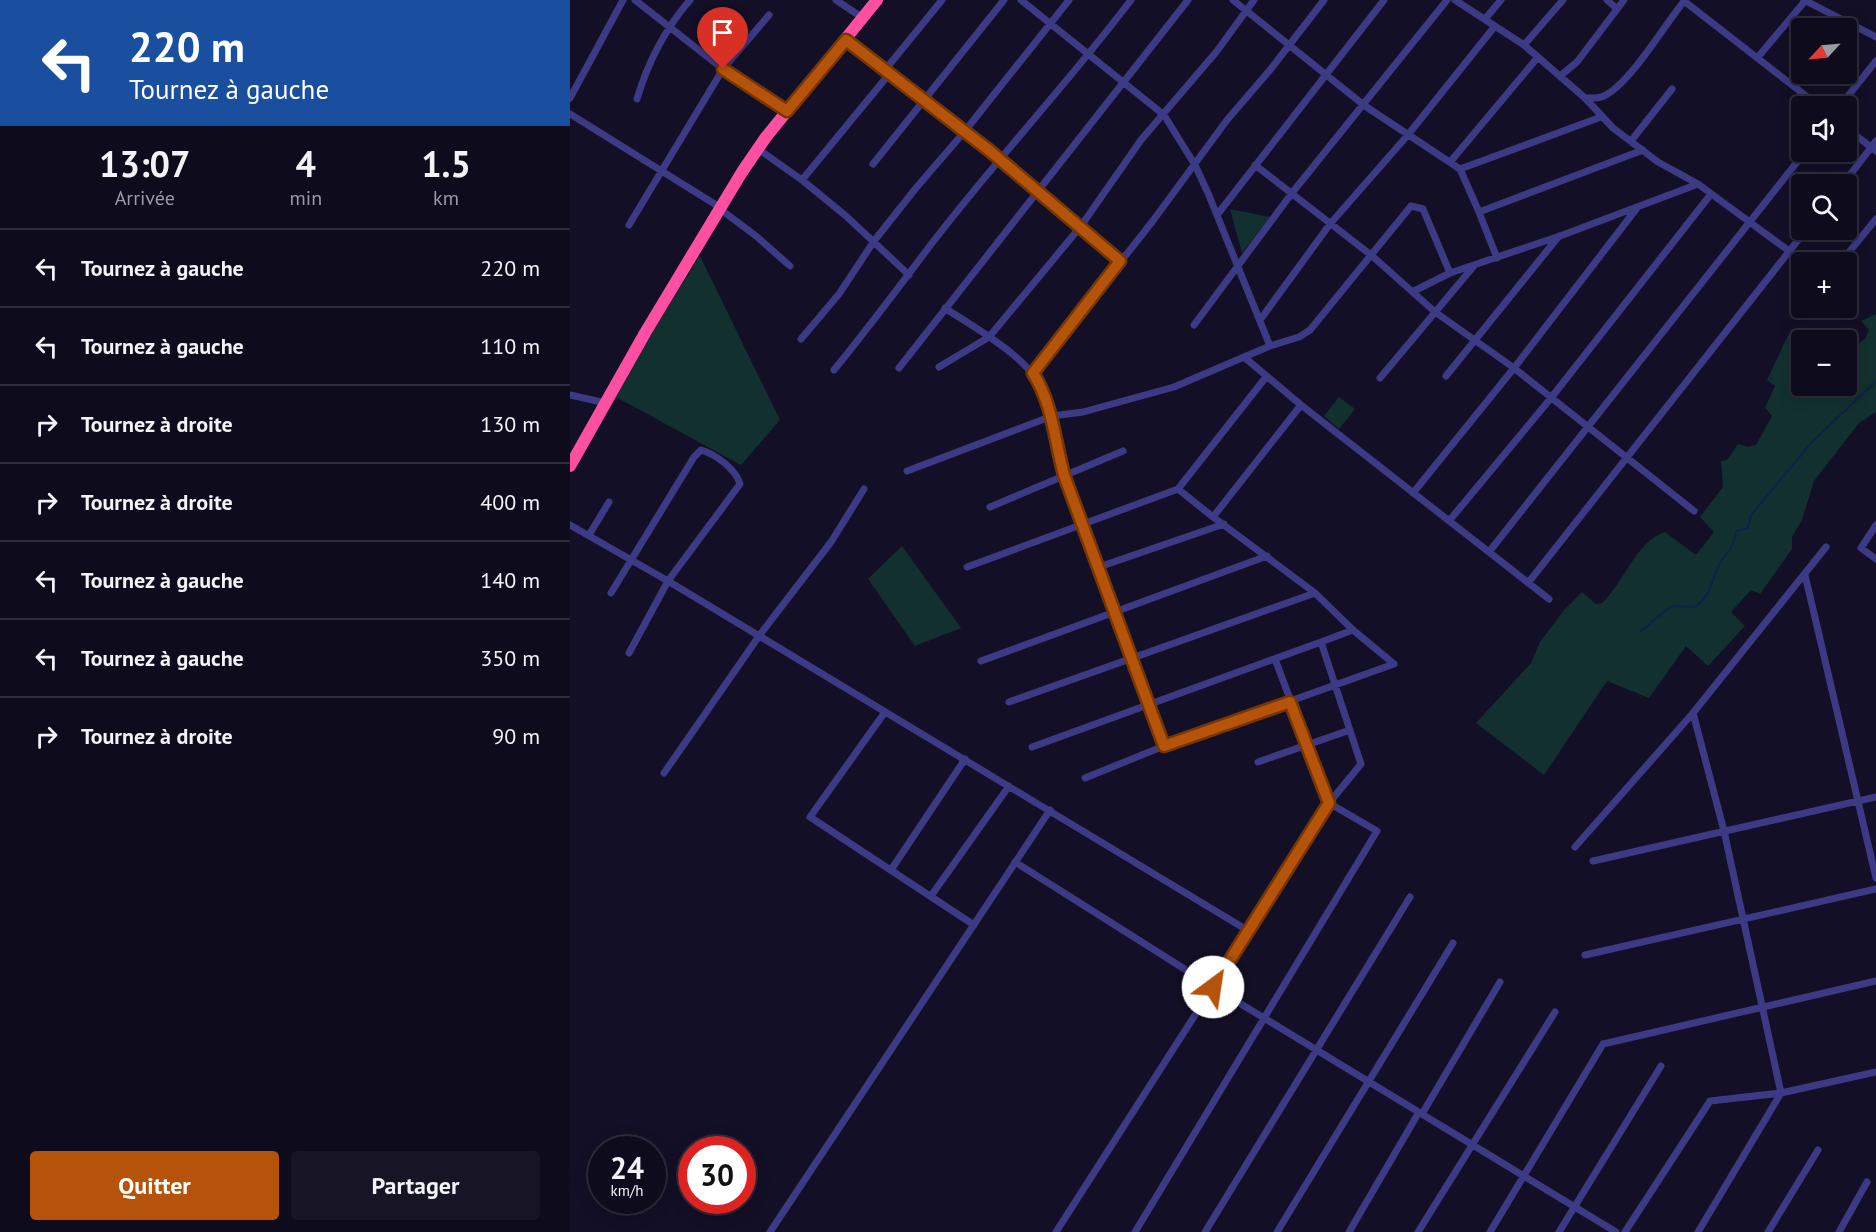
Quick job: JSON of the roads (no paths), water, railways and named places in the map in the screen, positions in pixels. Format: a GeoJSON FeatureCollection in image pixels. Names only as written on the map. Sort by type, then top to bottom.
{"type":"FeatureCollection","features":[{"type":"Feature","properties":{"kind":"highway"},"geometry":{"type":"LineString","coordinates":[[570,466],[645,333],[758,149],[877,0]]}},
{"type":"Feature","properties":{"kind":"street"},"geometry":{"type":"LineString","coordinates":[[570,98],[623,0]]}},
{"type":"Feature","properties":{"kind":"street"},"geometry":{"type":"LineString","coordinates":[[635,0],[723,69],[787,111]]}},
{"type":"Feature","properties":{"kind":"street"},"geometry":{"type":"LineString","coordinates":[[637,99],[644,75],[667,27],[690,0]]}},
{"type":"Feature","properties":{"kind":"street"},"geometry":{"type":"LineString","coordinates":[[836,0],[863,18]]}},
{"type":"Feature","properties":{"kind":"street"},"geometry":{"type":"LineString","coordinates":[[802,180],[942,0]]}},
{"type":"Feature","properties":{"kind":"street"},"geometry":{"type":"LineString","coordinates":[[873,164],[1004,0]]}},
{"type":"Feature","properties":{"kind":"street"},"geometry":{"type":"LineString","coordinates":[[1021,0],[1164,115],[1195,165],[1270,346]]}},
{"type":"Feature","properties":{"kind":"street"},"geometry":{"type":"LineString","coordinates":[[801,339],[839,294],[874,241],[1069,0]]}},
{"type":"Feature","properties":{"kind":"street"},"geometry":{"type":"LineString","coordinates":[[834,370],[1036,114],[1088,56],[1131,0]]}},
{"type":"Feature","properties":{"kind":"street"},"geometry":{"type":"LineString","coordinates":[[899,368],[1188,0]]}},
{"type":"Feature","properties":{"kind":"street"},"geometry":{"type":"LineString","coordinates":[[1233,0],[1365,106],[1460,169],[1497,258]]}},
{"type":"Feature","properties":{"kind":"street"},"geometry":{"type":"LineString","coordinates":[[939,367],[988,337],[1081,226],[1141,140],[1217,51],[1254,0]]}},
{"type":"Feature","properties":{"kind":"street"},"geometry":{"type":"LineString","coordinates":[[1033,373],[1324,0]]}},
{"type":"Feature","properties":{"kind":"street"},"geometry":{"type":"LineString","coordinates":[[1217,215],[1384,0]]}},
{"type":"Feature","properties":{"kind":"street"},"geometry":{"type":"LineString","coordinates":[[1194,326],[1292,194],[1365,106],[1447,0]]}},
{"type":"Feature","properties":{"kind":"street"},"geometry":{"type":"LineString","coordinates":[[1455,0],[1524,45],[1586,99],[1601,117],[1667,170],[1698,184],[1791,253]]}},
{"type":"Feature","properties":{"kind":"street"},"geometry":{"type":"LineString","coordinates":[[1485,19],[1500,0]]}},
{"type":"Feature","properties":{"kind":"street"},"geometry":{"type":"LineString","coordinates":[[1524,45],[1563,0]]}},
{"type":"Feature","properties":{"kind":"street"},"geometry":{"type":"LineString","coordinates":[[1607,0],[1616,8]]}},
{"type":"Feature","properties":{"kind":"street"},"geometry":{"type":"LineString","coordinates":[[1560,76],[1577,62],[1624,0]]}},
{"type":"Feature","properties":{"kind":"street"},"geometry":{"type":"LineString","coordinates":[[1586,99],[1596,98],[1614,90],[1636,65],[1684,0],[1806,96]]}},
{"type":"Feature","properties":{"kind":"street"},"geometry":{"type":"LineString","coordinates":[[1758,57],[1804,0],[1818,2],[1843,18]]}},
{"type":"Feature","properties":{"kind":"street"},"geometry":{"type":"LineString","coordinates":[[629,225],[723,69],[769,15]]}},
{"type":"Feature","properties":{"kind":"street"},"geometry":{"type":"LineString","coordinates":[[1260,320],[1330,224],[1407,136],[1495,26]]}},
{"type":"Feature","properties":{"kind":"street"},"geometry":{"type":"LineString","coordinates":[[1857,26],[1876,37]]}},
{"type":"Feature","properties":{"kind":"street"},"geometry":{"type":"LineString","coordinates":[[846,40],[1001,160],[1120,261]]}},
{"type":"Feature","properties":{"kind":"street"},"geometry":{"type":"LineString","coordinates":[[1451,161],[1538,57]]}},
{"type":"Feature","properties":{"kind":"street"},"geometry":{"type":"LineString","coordinates":[[1848,96],[1876,61]]}},
{"type":"Feature","properties":{"kind":"street"},"geometry":{"type":"LineString","coordinates":[[1630,141],[1672,89]]}},
{"type":"Feature","properties":{"kind":"street"},"geometry":{"type":"LineString","coordinates":[[570,114],[720,209],[790,266]]}},
{"type":"Feature","properties":{"kind":"street"},"geometry":{"type":"LineString","coordinates":[[1460,169],[1601,117]]}},
{"type":"Feature","properties":{"kind":"street"},"geometry":{"type":"LineString","coordinates":[[1851,174],[1875,146],[1857,135]]}},
{"type":"Feature","properties":{"kind":"street"},"geometry":{"type":"LineString","coordinates":[[758,149],[802,180],[874,241],[888,258],[909,275]]}},
{"type":"Feature","properties":{"kind":"street"},"geometry":{"type":"LineString","coordinates":[[1479,212],[1643,150]]}},
{"type":"Feature","properties":{"kind":"street"},"geometry":{"type":"LineString","coordinates":[[1489,552],[1797,162]]}},
{"type":"Feature","properties":{"kind":"street"},"geometry":{"type":"LineString","coordinates":[[1255,165],[1371,255],[1435,312],[1514,368],[1694,511]]}},
{"type":"Feature","properties":{"kind":"street"},"geometry":{"type":"LineString","coordinates":[[1414,291],[1450,273],[1560,236],[1698,184]]}},
{"type":"Feature","properties":{"kind":"street"},"geometry":{"type":"LineString","coordinates":[[1449,521],[1551,398],[1711,194]]}},
{"type":"Feature","properties":{"kind":"street"},"geometry":{"type":"LineString","coordinates":[[907,471],[1052,416],[1083,412],[1174,387],[1270,346],[1299,337],[1310,330],[1406,210],[1417,206],[1423,209],[1450,273]]}},
{"type":"Feature","properties":{"kind":"street"},"geometry":{"type":"LineString","coordinates":[[1413,493],[1514,368],[1637,208]]}},
{"type":"Feature","properties":{"kind":"street"},"geometry":{"type":"LineString","coordinates":[[1849,252],[1876,219]]}},
{"type":"Feature","properties":{"kind":"street"},"geometry":{"type":"LineString","coordinates":[[1446,376],[1560,236]]}},
{"type":"Feature","properties":{"kind":"street"},"geometry":{"type":"LineString","coordinates":[[1528,583],[1797,240]]}},
{"type":"Feature","properties":{"kind":"street"},"geometry":{"type":"LineString","coordinates":[[1380,378],[1474,266]]}},
{"type":"Feature","properties":{"kind":"street"},"geometry":{"type":"LineString","coordinates":[[945,308],[988,337],[1033,373],[1045,392],[1064,475],[1164,746]]}},
{"type":"Feature","properties":{"kind":"street"},"geometry":{"type":"LineString","coordinates":[[1244,357],[1300,405],[1549,599]]}},
{"type":"Feature","properties":{"kind":"street"},"geometry":{"type":"LineString","coordinates":[[967,567],[1178,489],[1266,377]]}},
{"type":"Feature","properties":{"kind":"street"},"geometry":{"type":"LineString","coordinates":[[570,395],[606,403]]}},
{"type":"Feature","properties":{"kind":"street"},"geometry":{"type":"LineString","coordinates":[[1214,517],[1300,405]]}},
{"type":"Feature","properties":{"kind":"street"},"geometry":{"type":"LineString","coordinates":[[611,593],[694,457],[701,450],[716,456],[738,478],[740,484],[668,580],[630,653]]}},
{"type":"Feature","properties":{"kind":"street"},"geometry":{"type":"LineString","coordinates":[[990,507],[1123,451]]}},
{"type":"Feature","properties":{"kind":"street"},"geometry":{"type":"LineString","coordinates":[[664,773],[759,636],[831,542],[864,489]]}},
{"type":"Feature","properties":{"kind":"street"},"geometry":{"type":"LineString","coordinates":[[1085,777],[1164,746],[1394,664],[1353,630],[1315,593],[1178,489]]}},
{"type":"Feature","properties":{"kind":"street"},"geometry":{"type":"LineString","coordinates":[[589,535],[609,502]]}},
{"type":"Feature","properties":{"kind":"street"},"geometry":{"type":"LineString","coordinates":[[1099,567],[1224,524]]}},
{"type":"Feature","properties":{"kind":"street"},"geometry":{"type":"LineString","coordinates":[[570,525],[668,580],[1248,930]]}},
{"type":"Feature","properties":{"kind":"street"},"geometry":{"type":"LineString","coordinates":[[1876,525],[1861,548],[1876,559]]}},
{"type":"Feature","properties":{"kind":"street"},"geometry":{"type":"LineString","coordinates":[[1575,847],[1693,713],[1826,547]]}},
{"type":"Feature","properties":{"kind":"street"},"geometry":{"type":"LineString","coordinates":[[981,661],[1267,556]]}},
{"type":"Feature","properties":{"kind":"street"},"geometry":{"type":"LineString","coordinates":[[1805,575],[1860,801],[1876,878]]}},
{"type":"Feature","properties":{"kind":"street"},"geometry":{"type":"LineString","coordinates":[[1009,702],[1315,593]]}},
{"type":"Feature","properties":{"kind":"street"},"geometry":{"type":"LineString","coordinates":[[1032,747],[1353,630]]}},
{"type":"Feature","properties":{"kind":"street"},"geometry":{"type":"LineString","coordinates":[[1056,1232],[1329,803],[1361,764],[1321,642]]}},
{"type":"Feature","properties":{"kind":"street"},"geometry":{"type":"LineString","coordinates":[[1134,1232],[1265,1020],[1377,831],[1329,803],[1275,659]]}},
{"type":"Feature","properties":{"kind":"street"},"geometry":{"type":"LineString","coordinates":[[885,712],[810,817],[974,925]]}},
{"type":"Feature","properties":{"kind":"street"},"geometry":{"type":"LineString","coordinates":[[1693,713],[1724,831],[1781,1093],[1698,1232]]}},
{"type":"Feature","properties":{"kind":"street"},"geometry":{"type":"LineString","coordinates":[[1258,762],[1350,730]]}},
{"type":"Feature","properties":{"kind":"street"},"geometry":{"type":"LineString","coordinates":[[891,870],[965,759]]}},
{"type":"Feature","properties":{"kind":"street"},"geometry":{"type":"LineString","coordinates":[[931,896],[1009,786]]}},
{"type":"Feature","properties":{"kind":"street"},"geometry":{"type":"LineString","coordinates":[[1593,861],[1876,797]]}},
{"type":"Feature","properties":{"kind":"street"},"geometry":{"type":"LineString","coordinates":[[770,1232],[1050,810]]}},
{"type":"Feature","properties":{"kind":"street"},"geometry":{"type":"LineString","coordinates":[[1015,862],[1265,1020],[1526,1175],[1616,1232]]}},
{"type":"Feature","properties":{"kind":"street"},"geometry":{"type":"LineString","coordinates":[[1585,955],[1876,889]]}},
{"type":"Feature","properties":{"kind":"street"},"geometry":{"type":"LineString","coordinates":[[1205,1232],[1410,897]]}},
{"type":"Feature","properties":{"kind":"street"},"geometry":{"type":"LineString","coordinates":[[1277,1232],[1453,943]]}},
{"type":"Feature","properties":{"kind":"street"},"geometry":{"type":"LineString","coordinates":[[1493,1231],[1603,1044],[1876,981]]}},
{"type":"Feature","properties":{"kind":"street"},"geometry":{"type":"LineString","coordinates":[[1349,1232],[1500,982]]}},
{"type":"Feature","properties":{"kind":"street"},"geometry":{"type":"LineString","coordinates":[[1418,1232],[1475,1145],[1555,1012]]}},
{"type":"Feature","properties":{"kind":"street"},"geometry":{"type":"LineString","coordinates":[[1559,1232],[1661,1066]]}},
{"type":"Feature","properties":{"kind":"street"},"geometry":{"type":"LineString","coordinates":[[1625,1232],[1710,1101],[1781,1093],[1876,1072]]}},
{"type":"Feature","properties":{"kind":"street"},"geometry":{"type":"LineString","coordinates":[[1768,1232],[1818,1150]]}},
{"type":"Feature","properties":{"kind":"street"},"geometry":{"type":"LineString","coordinates":[[1839,1232],[1868,1182]]}},
{"type":"Feature","properties":{"kind":"waterway"},"geometry":{"type":"LineString","coordinates":[[1640,632],[1671,606],[1696,607],[1702,602],[1719,565],[1731,548],[1736,531],[1748,528],[1751,515],[1812,442],[1876,381]]}}]}
